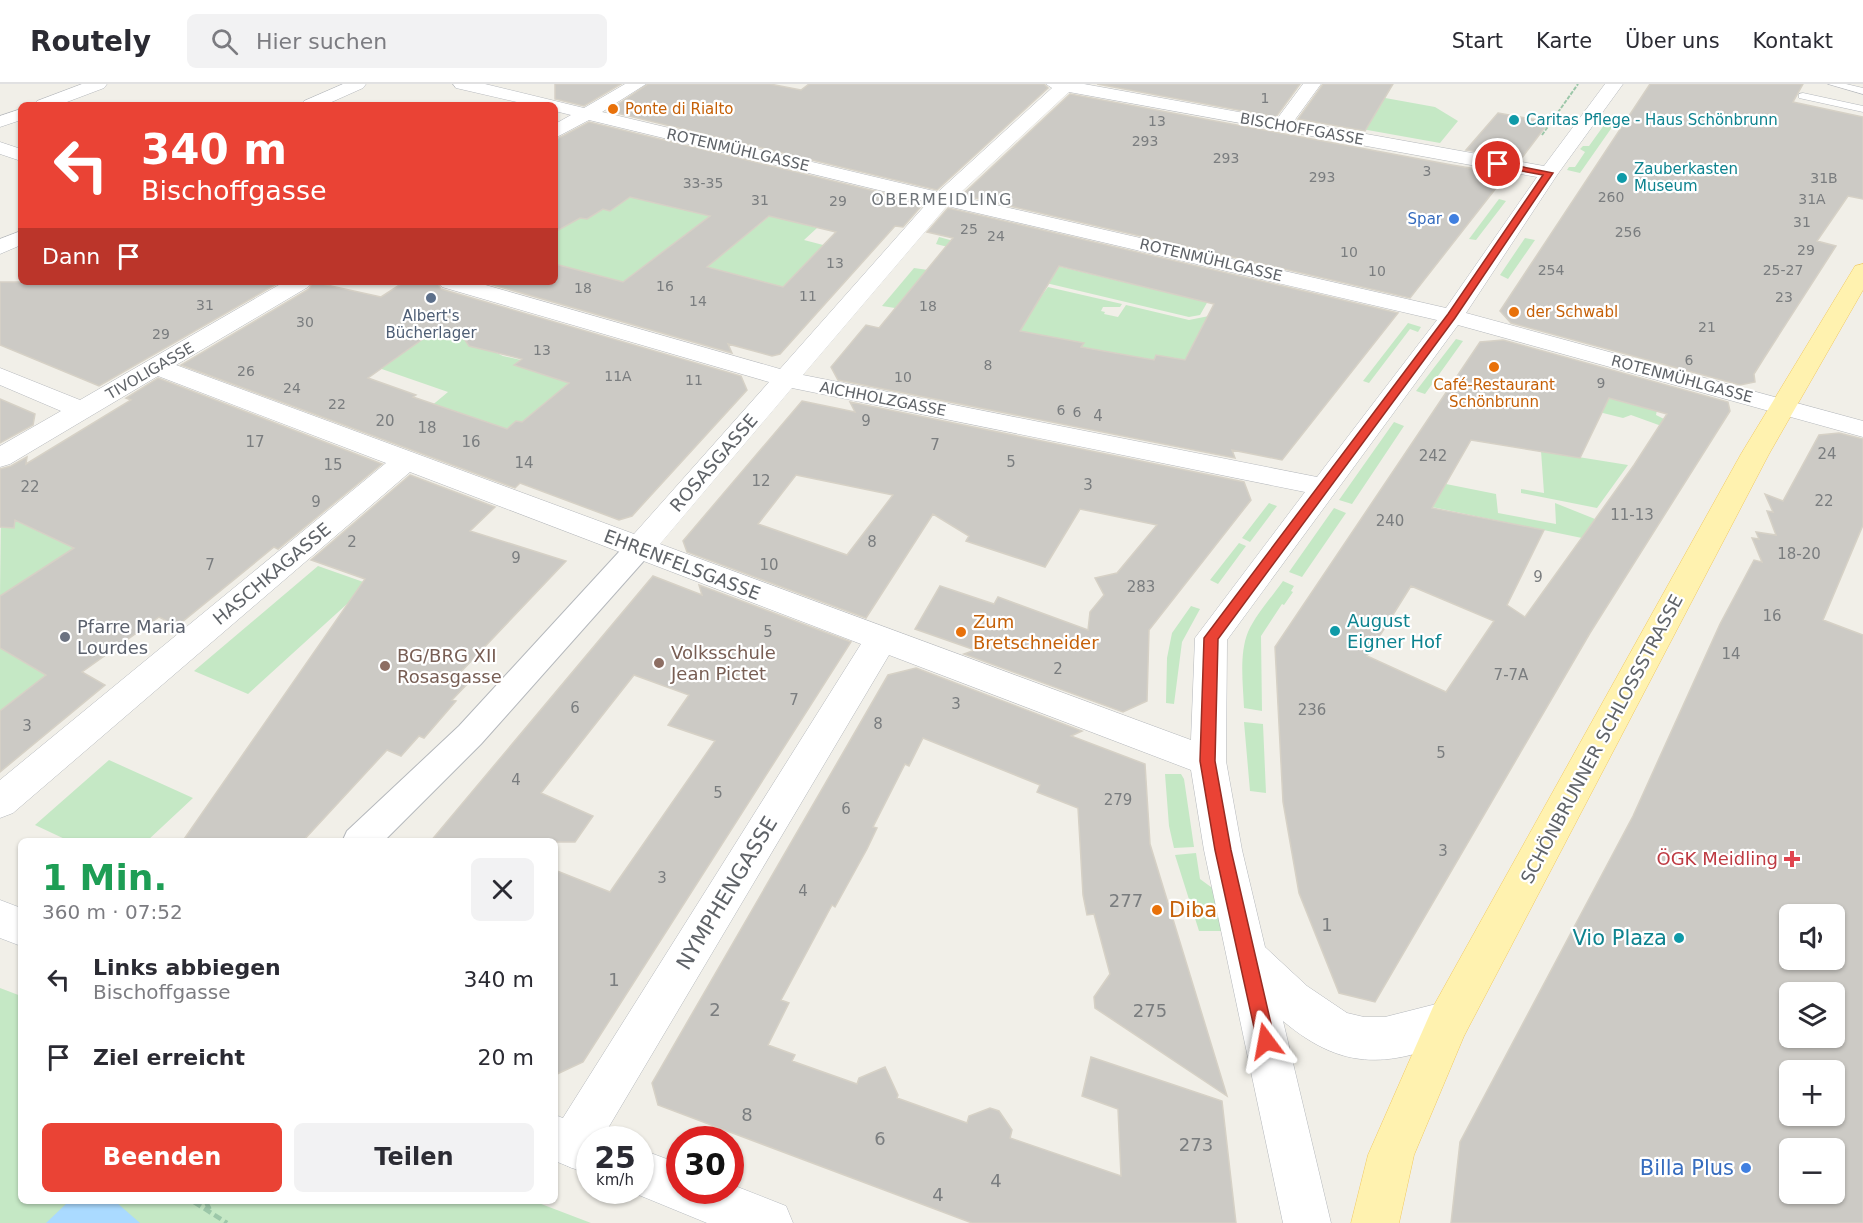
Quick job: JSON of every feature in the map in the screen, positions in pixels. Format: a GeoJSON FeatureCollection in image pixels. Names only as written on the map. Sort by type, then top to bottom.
{"type":"FeatureCollection","features":[{"type":"Feature","properties":{"kind":"main road","name":"SCHÖNBRUNNER SCHLOSSSTRASSE"},"geometry":{"type":"LineString","coordinates":[[1375,1223],[1391,1155],[1448,1022],[1755,454],[1863,271]]}},
{"type":"Feature","properties":{"kind":"street"},"geometry":{"type":"LineString","coordinates":[[51,102],[98,84]]}},
{"type":"Feature","properties":{"kind":"street"},"geometry":{"type":"LineString","coordinates":[[317,102],[357,84]]}},
{"type":"Feature","properties":{"kind":"street","name":"ROTENMÜHLGASSE"},"geometry":{"type":"LineString","coordinates":[[462,84],[541,102]]}},
{"type":"Feature","properties":{"kind":"street"},"geometry":{"type":"LineString","coordinates":[[558,130],[637,84]]}},
{"type":"Feature","properties":{"kind":"street"},"geometry":{"type":"LineString","coordinates":[[1282,125],[1312,84]]}},
{"type":"Feature","properties":{"kind":"street"},"geometry":{"type":"LineString","coordinates":[[1307,1223],[1223,850],[1208,761],[1211,638],[1452,316],[1549,173],[1614,84]]}},
{"type":"Feature","properties":{"kind":"street","name":"BISCHOFFGASSE"},"geometry":{"type":"LineString","coordinates":[[1062,85],[1549,173]]}},
{"type":"Feature","properties":{"kind":"street","name":"ROSASGASSE"},"geometry":{"type":"LineString","coordinates":[[363,838],[470,735],[639,549],[942,199],[1062,85]]}},
{"type":"Feature","properties":{"kind":"street","name":"ROTENMÜHLGASSE"},"geometry":{"type":"LineString","coordinates":[[558,106],[942,199],[1452,316],[1863,429]]}},
{"type":"Feature","properties":{"kind":"street"},"geometry":{"type":"LineString","coordinates":[[0,122],[18,115]]}},
{"type":"Feature","properties":{"kind":"street"},"geometry":{"type":"LineString","coordinates":[[0,148],[18,154]]}},
{"type":"Feature","properties":{"kind":"street"},"geometry":{"type":"LineString","coordinates":[[0,247],[18,238]]}},
{"type":"Feature","properties":{"kind":"street","name":"TIVOLIGASSE"},"geometry":{"type":"LineString","coordinates":[[0,458],[295,285]]}},
{"type":"Feature","properties":{"kind":"street","name":"AICHHOLZGASSE"},"geometry":{"type":"LineString","coordinates":[[460,285],[788,379],[1323,487]]}},
{"type":"Feature","properties":{"kind":"street","name":"EHRENFELSGASSE"},"geometry":{"type":"LineString","coordinates":[[158,367],[1208,761]]}},
{"type":"Feature","properties":{"kind":"street"},"geometry":{"type":"LineString","coordinates":[[0,376],[82,410]]}},
{"type":"Feature","properties":{"kind":"street","name":"HASCHKAGASSE"},"geometry":{"type":"LineString","coordinates":[[0,802],[406,461]]}},
{"type":"Feature","properties":{"kind":"street","name":"NYMPHENGASSE"},"geometry":{"type":"LineString","coordinates":[[572,1145],[881,640]]}},
{"type":"Feature","properties":{"kind":"street"},"geometry":{"type":"LineString","coordinates":[[0,919],[18,926]]}},
{"type":"Feature","properties":{"kind":"street"},"geometry":{"type":"LineString","coordinates":[[1247,957],[1309,1016],[1347,1036],[1384,1040],[1448,1022]]}},
{"type":"Feature","properties":{"kind":"street"},"geometry":{"type":"LineString","coordinates":[[720,1204],[769,1223]]}},
{"type":"Feature","properties":{"kind":"lane"},"geometry":{"type":"LineString","coordinates":[[1833,84],[1863,91]]}},
{"type":"Feature","properties":{"kind":"lane"},"geometry":{"type":"LineString","coordinates":[[1803,96],[1863,109]]}},
{"type":"Feature","properties":{"kind":"path"},"geometry":{"type":"LineString","coordinates":[[1542,135],[1578,84]]}},
{"type":"Feature","properties":{"kind":"path"},"geometry":{"type":"LineString","coordinates":[[197,1204],[227,1223]]}},
{"type":"Feature","properties":{"kind":"path"},"geometry":{"type":"LineString","coordinates":[[207,1204],[211,1213]]}},
{"type":"Feature","properties":{"kind":"green space"},"geometry":{"type":"Polygon","coordinates":[[[1330,88],[1435,107],[1458,121],[1440,143],[1306,119],[1330,88]]]}},
{"type":"Feature","properties":{"kind":"green space"},"geometry":{"type":"Polygon","coordinates":[[[1607,121],[1615,123],[1580,173],[1567,170],[1569,167],[1575,167],[1585,152],[1580,149],[1583,146],[1589,146],[1607,121]]]}},
{"type":"Feature","properties":{"kind":"green space"},"geometry":{"type":"Polygon","coordinates":[[[732,185],[724,220],[755,228],[798,193],[799,223],[817,228],[804,240],[827,246],[773,308],[707,267],[720,255],[644,288],[558,267],[558,214],[587,219],[603,209],[610,211],[630,197],[732,185]]]}},
{"type":"Feature","properties":{"kind":"green space"},"geometry":{"type":"Polygon","coordinates":[[[1499,199],[1506,201],[1476,240],[1469,239],[1499,199]]]}},
{"type":"Feature","properties":{"kind":"green space"},"geometry":{"type":"Polygon","coordinates":[[[939,237],[976,247],[943,282],[921,277],[895,308],[882,306],[914,268],[935,271],[956,249],[936,244],[939,237]]]}},
{"type":"Feature","properties":{"kind":"green space"},"geometry":{"type":"Polygon","coordinates":[[[1525,238],[1535,240],[1508,279],[1500,275],[1525,238]]]}},
{"type":"Feature","properties":{"kind":"green space"},"geometry":{"type":"Polygon","coordinates":[[[1057,266],[1208,301],[1200,315],[1189,317],[1046,283],[1057,266]]]}},
{"type":"Feature","properties":{"kind":"green space"},"geometry":{"type":"Polygon","coordinates":[[[1048,287],[1122,304],[1120,307],[1103,307],[1101,311],[1105,312],[1104,314],[1118,317],[1126,305],[1189,320],[1209,316],[1178,375],[1115,353],[1044,340],[1046,336],[972,322],[1039,299],[1048,287]]]}},
{"type":"Feature","properties":{"kind":"green space"},"geometry":{"type":"Polygon","coordinates":[[[1408,323],[1421,327],[1418,332],[1410,329],[1369,383],[1363,381],[1408,323]]]}},
{"type":"Feature","properties":{"kind":"green space"},"geometry":{"type":"Polygon","coordinates":[[[441,326],[503,356],[521,360],[515,365],[589,376],[522,422],[516,421],[504,436],[446,408],[441,411],[430,407],[448,392],[327,350],[433,332],[441,326]]]}},
{"type":"Feature","properties":{"kind":"green space"},"geometry":{"type":"Polygon","coordinates":[[[1456,339],[1463,341],[1425,394],[1416,391],[1456,339]]]}},
{"type":"Feature","properties":{"kind":"green space"},"geometry":{"type":"Polygon","coordinates":[[[1598,395],[1657,410],[1656,415],[1666,420],[1667,428],[1631,415],[1623,418],[1563,403],[1598,395]]]}},
{"type":"Feature","properties":{"kind":"green space"},"geometry":{"type":"Polygon","coordinates":[[[1394,422],[1404,426],[1352,504],[1339,500],[1394,422]]]}},
{"type":"Feature","properties":{"kind":"green space"},"geometry":{"type":"Polygon","coordinates":[[[1541,451],[1628,465],[1597,508],[1521,493],[1521,489],[1544,493],[1541,451]]]}},
{"type":"Feature","properties":{"kind":"green space"},"geometry":{"type":"Polygon","coordinates":[[[1446,484],[1496,494],[1498,513],[1556,524],[1555,503],[1595,519],[1582,538],[1432,507],[1446,484]]]}},
{"type":"Feature","properties":{"kind":"green space"},"geometry":{"type":"Polygon","coordinates":[[[1269,503],[1277,506],[1250,542],[1242,538],[1269,503]]]}},
{"type":"Feature","properties":{"kind":"green space"},"geometry":{"type":"Polygon","coordinates":[[[1334,508],[1346,513],[1302,577],[1289,572],[1334,508]]]}},
{"type":"Feature","properties":{"kind":"green space"},"geometry":{"type":"Polygon","coordinates":[[[1,512],[160,590],[0,597],[1,512]]]}},
{"type":"Feature","properties":{"kind":"green space"},"geometry":{"type":"Polygon","coordinates":[[[1239,543],[1246,546],[1218,584],[1210,580],[1239,543]]]}},
{"type":"Feature","properties":{"kind":"green space"},"geometry":{"type":"Polygon","coordinates":[[[318,566],[369,584],[248,694],[194,671],[318,566]]]}},
{"type":"Feature","properties":{"kind":"green space"},"geometry":{"type":"Polygon","coordinates":[[[1283,581],[1294,586],[1291,591],[1293,592],[1284,605],[1282,604],[1261,636],[1262,711],[1244,708],[1242,669],[1245,641],[1255,619],[1283,581]]]}},
{"type":"Feature","properties":{"kind":"green space"},"geometry":{"type":"Polygon","coordinates":[[[1191,606],[1200,609],[1182,642],[1174,704],[1166,703],[1167,658],[1172,633],[1191,606]]]}},
{"type":"Feature","properties":{"kind":"green space"},"geometry":{"type":"Polygon","coordinates":[[[0,648],[49,677],[14,705],[10,703],[0,711],[0,648]]]}},
{"type":"Feature","properties":{"kind":"green space"},"geometry":{"type":"Polygon","coordinates":[[[1244,722],[1263,724],[1266,793],[1250,791],[1244,722]]]}},
{"type":"Feature","properties":{"kind":"green space"},"geometry":{"type":"Polygon","coordinates":[[[109,760],[193,798],[150,838],[63,838],[35,825],[109,760]]]}},
{"type":"Feature","properties":{"kind":"green space"},"geometry":{"type":"Polygon","coordinates":[[[1165,774],[1181,774],[1184,779],[1194,847],[1174,848],[1169,826],[1165,774]]]}},
{"type":"Feature","properties":{"kind":"green space"},"geometry":{"type":"Polygon","coordinates":[[[1196,853],[1200,879],[1215,890],[1223,931],[1199,931],[1175,855],[1196,853]]]}},
{"type":"Feature","properties":{"kind":"green space"},"geometry":{"type":"Polygon","coordinates":[[[0,988],[18,995],[18,1204],[541,1204],[591,1223],[0,1223],[0,988]]]}},
{"type":"Feature","properties":{"kind":"water"},"geometry":{"type":"Polygon","coordinates":[[[66,1204],[118,1204],[140,1223],[46,1223],[66,1204]]]}},
{"type":"Feature","properties":{"kind":"building"},"geometry":{"type":"Polygon","coordinates":[[[555,84],[621,84],[584,106],[555,99],[555,84]]]}},
{"type":"Feature","properties":{"kind":"building"},"geometry":{"type":"Polygon","coordinates":[[[648,84],[770,84],[801,90],[809,84],[1044,84],[1048,88],[937,190],[608,111],[648,84]]]}},
{"type":"Feature","properties":{"kind":"building"},"geometry":{"type":"Polygon","coordinates":[[[1097,84],[1300,84],[1276,117],[1097,84]]]}},
{"type":"Feature","properties":{"kind":"building"},"geometry":{"type":"Polygon","coordinates":[[[1323,84],[1393,84],[1365,131],[1298,119],[1323,84]]]}},
{"type":"Feature","properties":{"kind":"building"},"geometry":{"type":"Polygon","coordinates":[[[1650,84],[1803,84],[1793,102],[1863,117],[1863,199],[1848,196],[1817,241],[1836,246],[1754,374],[1755,382],[1740,385],[1511,323],[1500,311],[1650,84]]]}},
{"type":"Feature","properties":{"kind":"building"},"geometry":{"type":"Polygon","coordinates":[[[1070,94],[1507,174],[1410,298],[962,195],[1070,94]]]}},
{"type":"Feature","properties":{"kind":"building"},"geometry":{"type":"Polygon","coordinates":[[[1498,113],[1549,122],[1521,159],[1466,150],[1498,113]]]}},
{"type":"Feature","properties":{"kind":"building"},"geometry":{"type":"Polygon","coordinates":[[[589,122],[924,203],[903,227],[895,226],[780,354],[772,356],[728,344],[732,353],[494,285],[558,285],[558,265],[623,282],[710,216],[630,197],[610,211],[603,209],[587,219],[580,218],[558,230],[558,138],[589,122]],[[769,216],[707,267],[783,287],[836,232],[769,216]]]}},
{"type":"Feature","properties":{"kind":"building"},"geometry":{"type":"Polygon","coordinates":[[[948,208],[1398,313],[1282,460],[1232,450],[1235,458],[838,380],[831,367],[866,325],[879,328],[953,238],[927,232],[948,208]],[[1059,266],[1020,331],[1084,343],[1081,347],[1154,360],[1156,355],[1185,360],[1214,304],[1059,266]]]}},
{"type":"Feature","properties":{"kind":"building"},"geometry":{"type":"Polygon","coordinates":[[[0,282],[18,282],[18,285],[275,285],[99,386],[0,345],[0,282]]]}},
{"type":"Feature","properties":{"kind":"building"},"geometry":{"type":"Polygon","coordinates":[[[311,285],[327,285],[381,297],[399,285],[439,285],[441,289],[741,376],[747,390],[632,516],[619,520],[520,483],[515,488],[181,365],[309,289],[311,285]],[[437,329],[368,378],[416,395],[413,397],[507,429],[516,421],[522,422],[569,383],[514,365],[522,359],[469,346],[463,337],[437,329]]]}},
{"type":"Feature","properties":{"kind":"building"},"geometry":{"type":"Polygon","coordinates":[[[1503,340],[1728,402],[1730,411],[1590,633],[1375,1002],[1339,993],[1299,893],[1283,802],[1275,647],[1480,342],[1503,340]],[[1609,398],[1580,458],[1471,440],[1432,508],[1544,530],[1507,605],[1525,617],[1634,465],[1667,414],[1609,398]],[[1411,586],[1367,656],[1446,692],[1494,621],[1411,586]]]}},
{"type":"Feature","properties":{"kind":"building"},"geometry":{"type":"Polygon","coordinates":[[[158,378],[382,464],[278,549],[274,547],[177,626],[159,617],[82,672],[105,685],[0,772],[0,711],[46,675],[0,648],[0,596],[74,548],[15,520],[14,528],[0,527],[0,469],[27,457],[26,464],[131,400],[126,398],[158,378]]]}},
{"type":"Feature","properties":{"kind":"building"},"geometry":{"type":"Polygon","coordinates":[[[0,399],[35,414],[33,425],[0,443],[0,399]]]}},
{"type":"Feature","properties":{"kind":"building"},"geometry":{"type":"Polygon","coordinates":[[[802,401],[855,412],[850,402],[1244,482],[1251,500],[1149,630],[1147,701],[1123,712],[964,654],[975,650],[915,629],[940,586],[994,604],[998,597],[1088,630],[1090,612],[1104,595],[1095,578],[1117,573],[1157,525],[1080,509],[1045,567],[966,541],[969,536],[933,514],[866,618],[687,552],[683,541],[802,401]],[[796,475],[758,524],[847,555],[893,495],[796,475]]]}},
{"type":"Feature","properties":{"kind":"building","name":"Vio Plaza"},"geometry":{"type":"Polygon","coordinates":[[[1839,433],[1863,439],[1863,525],[1823,620],[1863,635],[1863,1223],[1451,1223],[1460,1142],[1633,816],[1720,624],[1754,560],[1762,562],[1752,538],[1759,539],[1756,532],[1776,535],[1767,511],[1773,512],[1765,494],[1783,501],[1819,435],[1839,433]]]}},
{"type":"Feature","properties":{"kind":"building","name":"BG/BRG XII Rosasgasse"},"geometry":{"type":"Polygon","coordinates":[[[410,475],[495,507],[470,531],[566,561],[457,676],[470,681],[452,700],[456,701],[424,738],[419,736],[401,756],[387,750],[306,838],[185,838],[365,579],[311,560],[410,475]]]}},
{"type":"Feature","properties":{"kind":"building"},"geometry":{"type":"Polygon","coordinates":[[[653,576],[702,595],[699,585],[851,642],[583,1062],[558,1074],[558,871],[610,892],[715,741],[668,725],[689,695],[634,675],[541,793],[593,816],[575,842],[558,842],[558,838],[433,838],[653,576]]]}},
{"type":"Feature","properties":{"kind":"building"},"geometry":{"type":"Polygon","coordinates":[[[916,668],[1082,731],[1071,736],[1145,764],[1150,844],[1227,1096],[1095,1008],[1094,997],[1110,974],[1094,914],[1087,915],[1083,895],[1078,808],[1037,792],[1040,785],[923,738],[909,766],[905,764],[873,827],[877,828],[867,849],[835,907],[832,905],[781,1000],[789,1003],[768,1045],[795,1055],[792,1061],[857,1084],[859,1078],[885,1067],[898,1095],[897,1098],[967,1123],[969,1116],[990,1108],[999,1111],[1012,1130],[1010,1138],[1121,1176],[1118,1109],[1082,1096],[1091,1057],[1222,1101],[1236,1223],[972,1223],[744,1137],[744,1126],[714,1126],[658,1105],[652,1083],[888,675],[916,668]]]}},
{"type":"Feature","properties":{"kind":"place","name":"Ponte di Rialto"},"geometry":{"type":"Point","coordinates":[613,109]}},
{"type":"Feature","properties":{"kind":"place","name":"Caritas Pflege - Haus Schönbrunn"},"geometry":{"type":"Point","coordinates":[1514,120]}},
{"type":"Feature","properties":{"kind":"place","name":"Zauberkasten Museum"},"geometry":{"type":"Point","coordinates":[1622,178]}},
{"type":"Feature","properties":{"kind":"place","name":"Spar"},"geometry":{"type":"Point","coordinates":[1454,219]}},
{"type":"Feature","properties":{"kind":"place","name":"Albert's Bücherlager"},"geometry":{"type":"Point","coordinates":[431,298]}},
{"type":"Feature","properties":{"kind":"place","name":"der Schwabl"},"geometry":{"type":"Point","coordinates":[1514,312]}},
{"type":"Feature","properties":{"kind":"place","name":"Café-Restaurant Schönbrunn"},"geometry":{"type":"Point","coordinates":[1494,367]}},
{"type":"Feature","properties":{"kind":"place","name":"August Eigner Hof"},"geometry":{"type":"Point","coordinates":[1335,631]}},
{"type":"Feature","properties":{"kind":"place","name":"Zum Bretschneider"},"geometry":{"type":"Point","coordinates":[961,632]}},
{"type":"Feature","properties":{"kind":"place","name":"Pfarre Maria Lourdes"},"geometry":{"type":"Point","coordinates":[65,637]}},
{"type":"Feature","properties":{"kind":"place","name":"Volksschule Jean Pictet"},"geometry":{"type":"Point","coordinates":[659,663]}},
{"type":"Feature","properties":{"kind":"place","name":"BG/BRG XII Rosasgasse"},"geometry":{"type":"Point","coordinates":[385,666]}},
{"type":"Feature","properties":{"kind":"place","name":"ÖGK Meidling"},"geometry":{"type":"Point","coordinates":[1792,859]}},
{"type":"Feature","properties":{"kind":"place","name":"Diba"},"geometry":{"type":"Point","coordinates":[1157,910]}},
{"type":"Feature","properties":{"kind":"place","name":"Vio Plaza"},"geometry":{"type":"Point","coordinates":[1679,938]}},
{"type":"Feature","properties":{"kind":"place","name":"Billa Plus"},"geometry":{"type":"Point","coordinates":[1746,1168]}},
{"type":"Feature","properties":{"kind":"district","name":"OBERMEIDLING"},"geometry":{"type":"Point","coordinates":[942,199]}},
{"type":"Feature","properties":{"kind":"route"},"geometry":{"type":"LineString","coordinates":[[1266,1041],[1223,850],[1208,761],[1211,638],[1452,316],[1549,173],[1498,164]]}}]}
